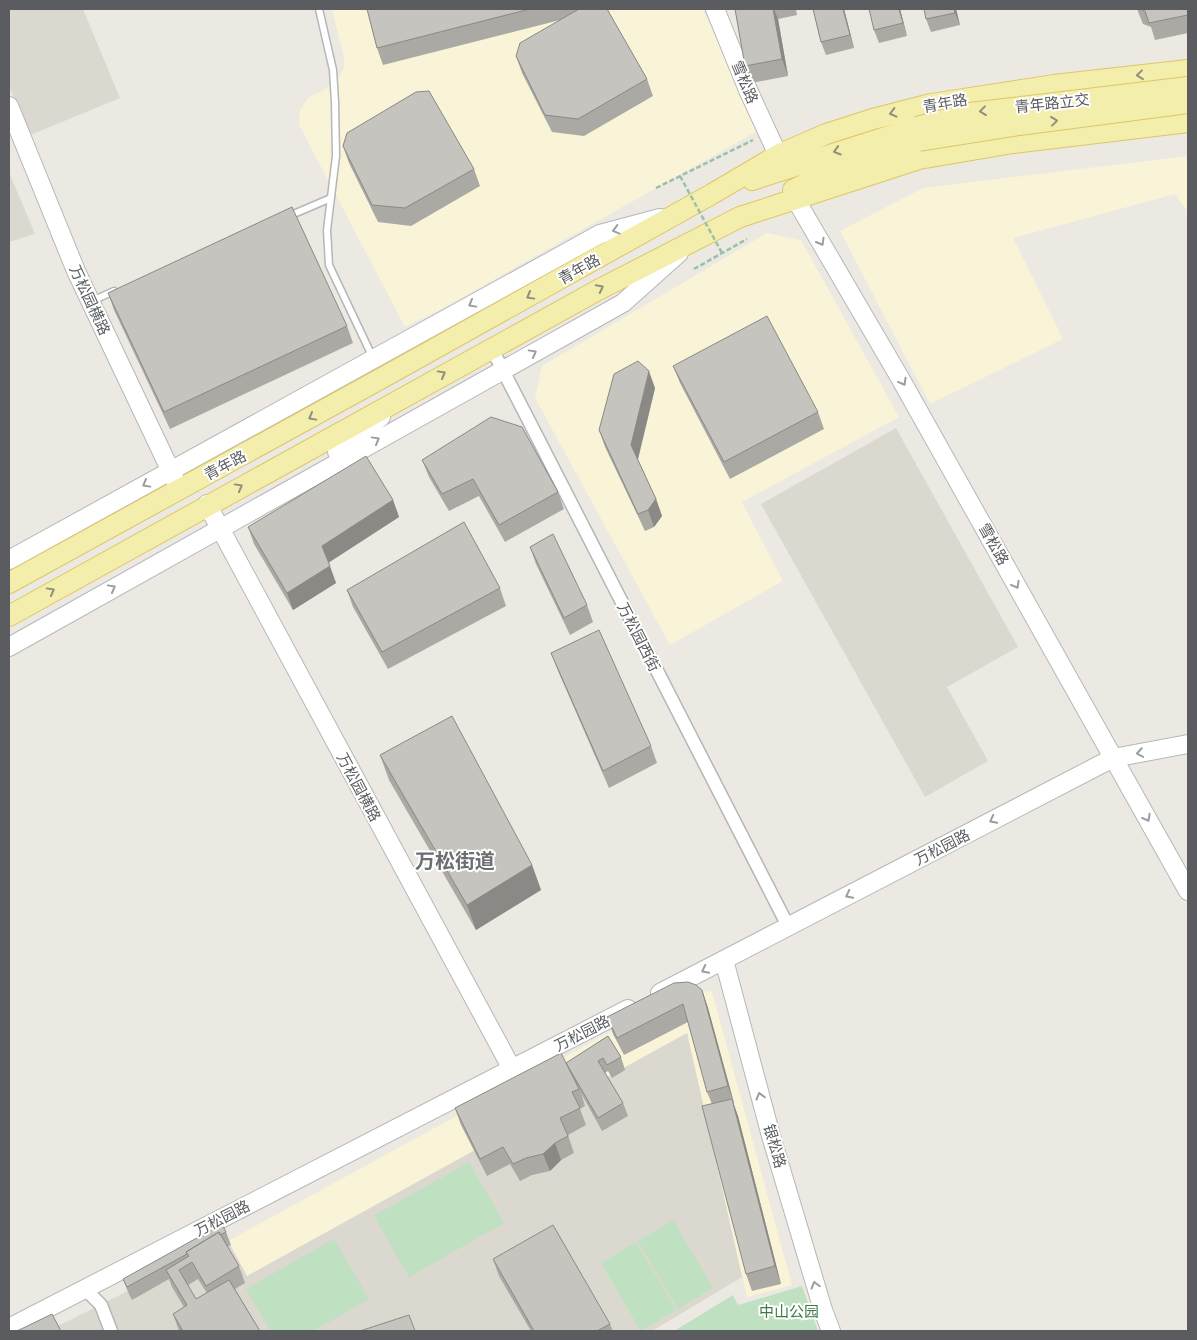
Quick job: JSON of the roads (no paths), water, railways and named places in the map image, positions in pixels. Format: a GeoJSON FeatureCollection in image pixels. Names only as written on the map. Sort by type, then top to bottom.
{"type":"FeatureCollection","features":[{"type":"Feature","properties":{"kind":"main road","name":"青年路"},"geometry":{"type":"LineString","coordinates":[[9,583],[406,365],[712,194],[778,155],[844,128],[931,104],[1054,85],[1188,70]]}},
{"type":"Feature","properties":{"kind":"main road","name":"青年路立交"},"geometry":{"type":"LineString","coordinates":[[918,134],[970,113],[1188,88]]}},
{"type":"Feature","properties":{"kind":"main road","name":"青年路立交"},"geometry":{"type":"LineString","coordinates":[[918,134],[1019,125],[1188,103]]}},
{"type":"Feature","properties":{"kind":"main road","name":"青年路"},"geometry":{"type":"LineString","coordinates":[[9,616],[491,347],[740,217],[919,159],[1013,142],[1188,122]]}},
{"type":"Feature","properties":{"kind":"main road"},"geometry":{"type":"LineString","coordinates":[[712,194],[815,158],[918,134]]}},
{"type":"Feature","properties":{"kind":"main road"},"geometry":{"type":"LineString","coordinates":[[740,217],[821,176],[918,134]]}},
{"type":"Feature","properties":{"kind":"street","name":"雪松路"},"geometry":{"type":"LineString","coordinates":[[715,9],[748,90],[778,155]]}},
{"type":"Feature","properties":{"kind":"street","name":"万松园横路"},"geometry":{"type":"LineString","coordinates":[[9,106],[18,135],[90,302],[180,489]]}},
{"type":"Feature","properties":{"kind":"street","name":"雪松路"},"geometry":{"type":"LineString","coordinates":[[796,200],[900,378],[1188,891]]}},
{"type":"Feature","properties":{"kind":"street"},"geometry":{"type":"LineString","coordinates":[[9,560],[600,234],[680,212]]}},
{"type":"Feature","properties":{"kind":"street"},"geometry":{"type":"LineString","coordinates":[[9,647],[502,369],[623,303],[691,242]]}},
{"type":"Feature","properties":{"kind":"street","name":"万松园西街"},"geometry":{"type":"LineString","coordinates":[[491,347],[788,926]]}},
{"type":"Feature","properties":{"kind":"street"},"geometry":{"type":"LineString","coordinates":[[264,419],[406,365]]}},
{"type":"Feature","properties":{"kind":"street"},"geometry":{"type":"LineString","coordinates":[[297,484],[418,388]]}},
{"type":"Feature","properties":{"kind":"street","name":"万松园横路"},"geometry":{"type":"LineString","coordinates":[[207,504],[512,1069]]}},
{"type":"Feature","properties":{"kind":"street","name":"万松园路"},"geometry":{"type":"LineString","coordinates":[[9,1328],[1113,758],[1188,744]]}},
{"type":"Feature","properties":{"kind":"street","name":"银松路"},"geometry":{"type":"LineString","coordinates":[[724,960],[771,1136],[822,1310],[831,1331]]}},
{"type":"Feature","properties":{"kind":"street"},"geometry":{"type":"LineString","coordinates":[[85,1288],[101,1305],[110,1331]]}},
{"type":"Feature","properties":{"kind":"lane"},"geometry":{"type":"LineString","coordinates":[[319,9],[333,70],[335,102],[336,156],[327,230],[329,265],[373,358]]}},
{"type":"Feature","properties":{"kind":"lane"},"geometry":{"type":"LineString","coordinates":[[278,221],[331,198]]}},
{"type":"Feature","properties":{"kind":"lane"},"geometry":{"type":"LineString","coordinates":[[90,302],[117,290]]}},
{"type":"Feature","properties":{"kind":"district","name":"万松街道"},"geometry":{"type":"Point","coordinates":[455,861]}},
{"type":"Feature","properties":{"kind":"park label","name":"中山公园"},"geometry":{"type":"Point","coordinates":[789,1311]}}]}
